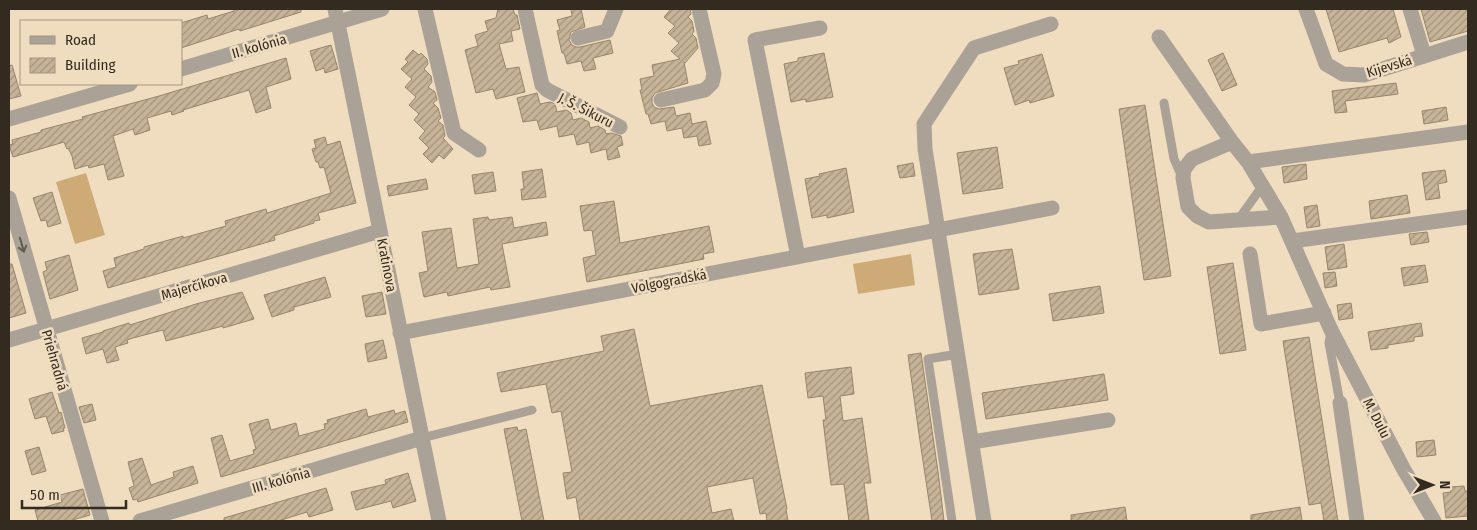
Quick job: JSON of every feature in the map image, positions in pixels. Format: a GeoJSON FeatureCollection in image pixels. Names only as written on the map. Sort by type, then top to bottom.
{"type":"FeatureCollection","features":[{"type":"Feature","properties":{"kind":"street"},"geometry":{"type":"LineString","coordinates":[[336,16],[382,9]]}},
{"type":"Feature","properties":{"kind":"street"},"geometry":{"type":"LineString","coordinates":[[425,9],[454,133],[479,150]]}},
{"type":"Feature","properties":{"kind":"street","name":"J. Š. Šikuru"},"geometry":{"type":"LineString","coordinates":[[525,9],[542,85],[547,90],[620,127]]}},
{"type":"Feature","properties":{"kind":"street"},"geometry":{"type":"LineString","coordinates":[[578,38],[606,31],[616,9]]}},
{"type":"Feature","properties":{"kind":"street"},"geometry":{"type":"LineString","coordinates":[[661,100],[705,90],[712,83],[714,74],[699,9]]}},
{"type":"Feature","properties":{"kind":"street","name":"Kijevská"},"geometry":{"type":"LineString","coordinates":[[1306,9],[1326,64],[1343,74],[1364,75],[1468,42]]}},
{"type":"Feature","properties":{"kind":"street","name":"Kijevská"},"geometry":{"type":"LineString","coordinates":[[1410,9],[1424,55]]}},
{"type":"Feature","properties":{"kind":"street","name":"II. kolónia"},"geometry":{"type":"LineString","coordinates":[[182,68],[336,16]]}},
{"type":"Feature","properties":{"kind":"street","name":"Kratinova"},"geometry":{"type":"LineString","coordinates":[[336,16],[439,521]]}},
{"type":"Feature","properties":{"kind":"street"},"geometry":{"type":"LineString","coordinates":[[984,521],[925,149],[924,124],[974,48],[1051,24]]}},
{"type":"Feature","properties":{"kind":"street"},"geometry":{"type":"LineString","coordinates":[[798,257],[755,40],[820,28]]}},
{"type":"Feature","properties":{"kind":"street","name":"M. Dulu"},"geometry":{"type":"LineString","coordinates":[[1160,37],[1232,142],[1248,162],[1281,217],[1331,330],[1403,468],[1434,521]]}},
{"type":"Feature","properties":{"kind":"street"},"geometry":{"type":"LineString","coordinates":[[9,119],[127,85]]}},
{"type":"Feature","properties":{"kind":"street"},"geometry":{"type":"LineString","coordinates":[[1248,162],[1468,132]]}},
{"type":"Feature","properties":{"kind":"street"},"geometry":{"type":"LineString","coordinates":[[1232,142],[1192,159],[1184,169],[1183,178],[1188,207],[1198,216],[1209,222],[1281,217]]}},
{"type":"Feature","properties":{"kind":"street","name":"Priehradná"},"geometry":{"type":"LineString","coordinates":[[9,198],[102,521]]}},
{"type":"Feature","properties":{"kind":"street","name":"Volgogradská"},"geometry":{"type":"LineString","coordinates":[[400,333],[1052,208]]}},
{"type":"Feature","properties":{"kind":"street"},"geometry":{"type":"LineString","coordinates":[[1292,241],[1468,217]]}},
{"type":"Feature","properties":{"kind":"street","name":"Majerčíkova"},"geometry":{"type":"LineString","coordinates":[[9,340],[380,231]]}},
{"type":"Feature","properties":{"kind":"street"},"geometry":{"type":"LineString","coordinates":[[1250,254],[1261,324],[1324,312]]}},
{"type":"Feature","properties":{"kind":"street","name":"M. Dulu"},"geometry":{"type":"LineString","coordinates":[[1340,402],[1358,521]]}},
{"type":"Feature","properties":{"kind":"street"},"geometry":{"type":"LineString","coordinates":[[972,442],[1108,420]]}},
{"type":"Feature","properties":{"kind":"street","name":"III. kolónia"},"geometry":{"type":"LineString","coordinates":[[140,521],[422,438]]}},
{"type":"Feature","properties":{"kind":"lane"},"geometry":{"type":"LineString","coordinates":[[1164,103],[1174,159],[1183,178]]}},
{"type":"Feature","properties":{"kind":"lane"},"geometry":{"type":"LineString","coordinates":[[1238,220],[1263,186]]}},
{"type":"Feature","properties":{"kind":"lane"},"geometry":{"type":"LineString","coordinates":[[1331,330],[1329,343],[1340,402]]}},
{"type":"Feature","properties":{"kind":"lane"},"geometry":{"type":"LineString","coordinates":[[952,521],[928,359],[958,354]]}},
{"type":"Feature","properties":{"kind":"lane"},"geometry":{"type":"LineString","coordinates":[[422,438],[532,410]]}},
{"type":"Feature","properties":{"kind":"shaded area"},"geometry":{"type":"Polygon","coordinates":[[[86,173],[105,235],[75,244],[56,182],[86,173]]]}},
{"type":"Feature","properties":{"kind":"shaded area"},"geometry":{"type":"Polygon","coordinates":[[[911,254],[915,285],[858,294],[853,264],[911,254]]]}},
{"type":"Feature","properties":{"kind":"building"},"geometry":{"type":"Polygon","coordinates":[[[233,9],[301,9],[301,12],[240,31],[239,29],[182,48],[182,23],[207,15],[208,19],[234,11],[233,9]]]}},
{"type":"Feature","properties":{"kind":"building"},"geometry":{"type":"Polygon","coordinates":[[[498,9],[513,9],[515,15],[517,15],[520,29],[511,31],[513,41],[499,44],[506,69],[519,67],[525,92],[496,99],[493,89],[476,93],[465,50],[478,46],[475,35],[488,31],[485,21],[496,18],[498,9]]]}},
{"type":"Feature","properties":{"kind":"building"},"geometry":{"type":"Polygon","coordinates":[[[571,9],[581,9],[585,27],[571,32],[569,40],[572,45],[580,47],[610,40],[613,53],[593,58],[596,69],[584,71],[581,61],[567,64],[564,53],[562,53],[557,31],[560,30],[557,20],[572,16],[571,9]]]}},
{"type":"Feature","properties":{"kind":"building"},"geometry":{"type":"Polygon","coordinates":[[[671,9],[690,9],[691,14],[688,17],[692,21],[694,31],[692,34],[696,38],[698,48],[684,62],[688,83],[655,93],[652,103],[654,107],[659,109],[674,107],[676,116],[690,113],[692,124],[706,121],[711,144],[699,146],[697,136],[684,138],[682,128],[667,131],[665,121],[651,124],[648,114],[646,114],[640,90],[642,90],[640,79],[654,76],[652,65],[680,59],[671,51],[679,43],[668,33],[675,26],[664,17],[671,9]]]}},
{"type":"Feature","properties":{"kind":"building"},"geometry":{"type":"Polygon","coordinates":[[[1326,9],[1393,9],[1401,37],[1389,43],[1387,38],[1339,52],[1326,9]]]}},
{"type":"Feature","properties":{"kind":"building"},"geometry":{"type":"Polygon","coordinates":[[[1421,9],[1468,9],[1468,31],[1430,42],[1421,9]]]}},
{"type":"Feature","properties":{"kind":"building"},"geometry":{"type":"Polygon","coordinates":[[[331,45],[338,69],[325,73],[324,68],[316,71],[310,51],[331,45]]]}},
{"type":"Feature","properties":{"kind":"building"},"geometry":{"type":"Polygon","coordinates":[[[413,50],[419,55],[421,53],[427,59],[428,64],[424,69],[431,76],[432,82],[428,87],[435,92],[437,100],[433,103],[438,108],[441,118],[438,121],[443,125],[445,136],[443,138],[453,149],[444,159],[439,155],[432,163],[423,154],[429,148],[419,138],[425,131],[414,120],[419,114],[409,105],[416,97],[405,87],[412,79],[401,69],[408,62],[405,59],[413,50]]]}},
{"type":"Feature","properties":{"kind":"building"},"geometry":{"type":"Polygon","coordinates":[[[824,53],[833,97],[806,102],[806,99],[791,102],[784,64],[798,61],[798,58],[824,53]]]}},
{"type":"Feature","properties":{"kind":"building"},"geometry":{"type":"Polygon","coordinates":[[[1223,53],[1237,85],[1222,91],[1208,60],[1223,53]]]}},
{"type":"Feature","properties":{"kind":"building"},"geometry":{"type":"Polygon","coordinates":[[[1042,54],[1054,96],[1030,103],[1029,100],[1015,105],[1004,68],[1019,64],[1018,61],[1042,54]]]}},
{"type":"Feature","properties":{"kind":"building"},"geometry":{"type":"Polygon","coordinates":[[[286,58],[291,79],[266,87],[271,108],[256,113],[249,90],[172,115],[171,111],[147,118],[150,130],[135,135],[133,129],[113,136],[124,176],[108,180],[104,164],[89,168],[88,165],[75,169],[72,156],[64,142],[13,157],[9,145],[13,144],[12,140],[83,119],[82,117],[286,58]]]}},
{"type":"Feature","properties":{"kind":"building"},"geometry":{"type":"Polygon","coordinates":[[[12,65],[21,96],[9,99],[9,66],[12,65]]]}},
{"type":"Feature","properties":{"kind":"building"},"geometry":{"type":"Polygon","coordinates":[[[1396,83],[1398,94],[1345,101],[1347,112],[1335,113],[1332,91],[1396,83]]]}},
{"type":"Feature","properties":{"kind":"building"},"geometry":{"type":"Polygon","coordinates":[[[537,93],[540,104],[550,102],[555,104],[557,112],[566,110],[571,113],[573,120],[581,118],[589,122],[590,128],[598,126],[605,130],[606,134],[611,133],[621,136],[623,145],[617,147],[620,157],[608,160],[606,149],[591,153],[589,142],[577,145],[574,134],[559,137],[557,126],[540,130],[537,120],[523,122],[517,98],[537,93]]]}},
{"type":"Feature","properties":{"kind":"building"},"geometry":{"type":"Polygon","coordinates":[[[1145,105],[1171,276],[1144,280],[1119,109],[1145,105]]]}},
{"type":"Feature","properties":{"kind":"building"},"geometry":{"type":"Polygon","coordinates":[[[1446,107],[1448,120],[1424,124],[1422,111],[1446,107]]]}},
{"type":"Feature","properties":{"kind":"building"},"geometry":{"type":"Polygon","coordinates":[[[325,137],[327,145],[340,141],[356,203],[318,213],[320,220],[274,236],[275,240],[108,288],[103,271],[116,267],[114,258],[144,249],[144,247],[226,226],[225,221],[266,209],[267,213],[331,193],[324,167],[320,168],[318,162],[316,162],[312,149],[316,148],[314,140],[325,137]]]}},
{"type":"Feature","properties":{"kind":"building"},"geometry":{"type":"Polygon","coordinates":[[[997,147],[1003,188],[963,194],[957,153],[997,147]]]}},
{"type":"Feature","properties":{"kind":"building"},"geometry":{"type":"Polygon","coordinates":[[[913,163],[915,176],[900,178],[897,166],[913,163]]]}},
{"type":"Feature","properties":{"kind":"building"},"geometry":{"type":"Polygon","coordinates":[[[1306,164],[1307,179],[1284,183],[1282,167],[1306,164]]]}},
{"type":"Feature","properties":{"kind":"building"},"geometry":{"type":"Polygon","coordinates":[[[846,168],[854,212],[827,218],[827,215],[812,218],[805,179],[846,168]]]}},
{"type":"Feature","properties":{"kind":"building"},"geometry":{"type":"Polygon","coordinates":[[[542,169],[546,197],[522,200],[521,189],[524,189],[522,172],[542,169]]]}},
{"type":"Feature","properties":{"kind":"building"},"geometry":{"type":"Polygon","coordinates":[[[1445,170],[1447,182],[1438,184],[1440,198],[1426,200],[1422,173],[1445,170]]]}},
{"type":"Feature","properties":{"kind":"building"},"geometry":{"type":"Polygon","coordinates":[[[493,172],[496,191],[475,194],[472,175],[493,172]]]}},
{"type":"Feature","properties":{"kind":"building"},"geometry":{"type":"Polygon","coordinates":[[[426,179],[428,189],[389,196],[387,186],[426,179]]]}},
{"type":"Feature","properties":{"kind":"building"},"geometry":{"type":"Polygon","coordinates":[[[52,192],[61,223],[48,227],[46,220],[41,221],[33,198],[52,192]]]}},
{"type":"Feature","properties":{"kind":"building"},"geometry":{"type":"Polygon","coordinates":[[[1407,195],[1410,213],[1371,219],[1369,201],[1407,195]]]}},
{"type":"Feature","properties":{"kind":"building"},"geometry":{"type":"Polygon","coordinates":[[[614,201],[620,243],[709,226],[714,252],[703,254],[704,259],[587,282],[583,258],[596,255],[592,230],[584,231],[580,206],[614,201]]]}},
{"type":"Feature","properties":{"kind":"building"},"geometry":{"type":"Polygon","coordinates":[[[1317,205],[1320,226],[1307,228],[1304,207],[1317,205]]]}},
{"type":"Feature","properties":{"kind":"building"},"geometry":{"type":"Polygon","coordinates":[[[488,217],[489,220],[512,217],[514,228],[546,222],[548,235],[502,244],[510,287],[491,290],[490,287],[448,296],[447,292],[424,297],[419,273],[428,271],[422,232],[451,228],[457,268],[479,264],[473,219],[488,217]]]}},
{"type":"Feature","properties":{"kind":"building"},"geometry":{"type":"Polygon","coordinates":[[[1427,232],[1429,242],[1411,245],[1409,234],[1427,232]]]}},
{"type":"Feature","properties":{"kind":"building"},"geometry":{"type":"Polygon","coordinates":[[[1344,244],[1347,267],[1328,270],[1325,247],[1344,244]]]}},
{"type":"Feature","properties":{"kind":"building"},"geometry":{"type":"Polygon","coordinates":[[[1012,249],[1019,289],[979,295],[973,254],[1012,249]]]}},
{"type":"Feature","properties":{"kind":"building"},"geometry":{"type":"Polygon","coordinates":[[[69,255],[78,290],[50,299],[43,272],[47,270],[45,262],[69,255]]]}},
{"type":"Feature","properties":{"kind":"building"},"geometry":{"type":"Polygon","coordinates":[[[1233,263],[1246,350],[1220,354],[1207,267],[1233,263]]]}},
{"type":"Feature","properties":{"kind":"building"},"geometry":{"type":"Polygon","coordinates":[[[9,264],[12,264],[26,313],[9,318],[9,264]]]}},
{"type":"Feature","properties":{"kind":"building"},"geometry":{"type":"Polygon","coordinates":[[[1425,265],[1428,282],[1404,286],[1401,268],[1425,265]]]}},
{"type":"Feature","properties":{"kind":"building"},"geometry":{"type":"Polygon","coordinates":[[[1335,272],[1337,286],[1325,288],[1323,273],[1335,272]]]}},
{"type":"Feature","properties":{"kind":"building"},"geometry":{"type":"Polygon","coordinates":[[[325,277],[331,297],[294,307],[294,310],[272,317],[264,295],[325,277]]]}},
{"type":"Feature","properties":{"kind":"building"},"geometry":{"type":"Polygon","coordinates":[[[1100,286],[1104,313],[1053,321],[1049,294],[1100,286]]]}},
{"type":"Feature","properties":{"kind":"building"},"geometry":{"type":"Polygon","coordinates":[[[242,292],[254,319],[166,341],[163,330],[133,338],[127,340],[128,343],[115,347],[119,360],[107,363],[103,349],[86,354],[82,338],[242,292]]]}},
{"type":"Feature","properties":{"kind":"building"},"geometry":{"type":"Polygon","coordinates":[[[382,292],[386,314],[366,317],[362,296],[382,292]]]}},
{"type":"Feature","properties":{"kind":"building"},"geometry":{"type":"Polygon","coordinates":[[[1351,303],[1353,318],[1339,320],[1337,305],[1351,303]]]}},
{"type":"Feature","properties":{"kind":"building"},"geometry":{"type":"Polygon","coordinates":[[[1421,323],[1423,336],[1414,337],[1414,341],[1388,345],[1388,348],[1371,350],[1368,332],[1421,323]]]}},
{"type":"Feature","properties":{"kind":"building"},"geometry":{"type":"Polygon","coordinates":[[[634,329],[650,406],[762,385],[788,521],[767,521],[766,513],[760,514],[753,478],[707,487],[712,513],[731,509],[734,521],[580,521],[576,497],[567,499],[563,473],[572,472],[561,411],[552,413],[546,384],[501,392],[497,373],[604,351],[601,336],[634,329]]]}},
{"type":"Feature","properties":{"kind":"building"},"geometry":{"type":"Polygon","coordinates":[[[1309,337],[1338,521],[1324,521],[1321,503],[1309,505],[1283,341],[1309,337]]]}},
{"type":"Feature","properties":{"kind":"building"},"geometry":{"type":"Polygon","coordinates":[[[383,340],[387,358],[368,362],[365,344],[383,340]]]}},
{"type":"Feature","properties":{"kind":"building"},"geometry":{"type":"Polygon","coordinates":[[[921,353],[944,521],[932,521],[908,355],[921,353]]]}},
{"type":"Feature","properties":{"kind":"building"},"geometry":{"type":"Polygon","coordinates":[[[851,367],[854,394],[840,396],[843,421],[862,418],[871,483],[864,483],[869,521],[849,521],[844,484],[831,485],[823,420],[826,420],[823,396],[808,398],[805,373],[851,367]]]}},
{"type":"Feature","properties":{"kind":"building"},"geometry":{"type":"Polygon","coordinates":[[[1104,374],[1108,400],[986,419],[982,393],[1104,374]]]}},
{"type":"Feature","properties":{"kind":"building"},"geometry":{"type":"Polygon","coordinates":[[[52,392],[59,413],[61,412],[65,428],[63,428],[64,431],[52,434],[46,416],[35,419],[29,399],[52,392]]]}},
{"type":"Feature","properties":{"kind":"building"},"geometry":{"type":"Polygon","coordinates":[[[92,404],[96,420],[84,423],[79,407],[92,404]]]}},
{"type":"Feature","properties":{"kind":"building"},"geometry":{"type":"Polygon","coordinates":[[[366,409],[368,417],[394,410],[395,414],[405,411],[408,422],[221,477],[211,438],[222,435],[230,461],[254,454],[253,450],[256,449],[249,424],[268,419],[271,430],[296,423],[299,436],[325,429],[324,424],[328,423],[327,420],[366,409]]]}},
{"type":"Feature","properties":{"kind":"building"},"geometry":{"type":"Polygon","coordinates":[[[517,427],[518,431],[526,429],[544,521],[522,521],[504,429],[517,427]]]}},
{"type":"Feature","properties":{"kind":"building"},"geometry":{"type":"Polygon","coordinates":[[[1434,440],[1436,455],[1417,457],[1416,442],[1434,440]]]}},
{"type":"Feature","properties":{"kind":"building"},"geometry":{"type":"Polygon","coordinates":[[[39,447],[46,471],[32,475],[25,451],[39,447]]]}},
{"type":"Feature","properties":{"kind":"building"},"geometry":{"type":"Polygon","coordinates":[[[142,458],[151,485],[174,477],[173,472],[193,466],[198,483],[138,502],[137,499],[133,500],[129,488],[134,486],[128,462],[142,458]]]}},
{"type":"Feature","properties":{"kind":"building"},"geometry":{"type":"Polygon","coordinates":[[[408,473],[416,501],[393,508],[391,501],[356,510],[351,492],[386,484],[385,480],[408,473]]]}},
{"type":"Feature","properties":{"kind":"building"},"geometry":{"type":"Polygon","coordinates":[[[1464,486],[1465,491],[1468,491],[1468,516],[1446,518],[1443,493],[1451,492],[1450,487],[1464,486]]]}},
{"type":"Feature","properties":{"kind":"building"},"geometry":{"type":"Polygon","coordinates":[[[326,488],[333,510],[309,517],[307,512],[278,521],[224,521],[224,518],[326,488]]]}},
{"type":"Feature","properties":{"kind":"building"},"geometry":{"type":"Polygon","coordinates":[[[83,489],[90,515],[69,521],[38,521],[35,510],[62,502],[60,495],[83,489]]]}},
{"type":"Feature","properties":{"kind":"building"},"geometry":{"type":"Polygon","coordinates":[[[1125,507],[1127,521],[1071,521],[1071,515],[1125,507]]]}},
{"type":"Feature","properties":{"kind":"building"},"geometry":{"type":"Polygon","coordinates":[[[1300,507],[1302,521],[1251,521],[1251,515],[1300,507]]]}}]}
